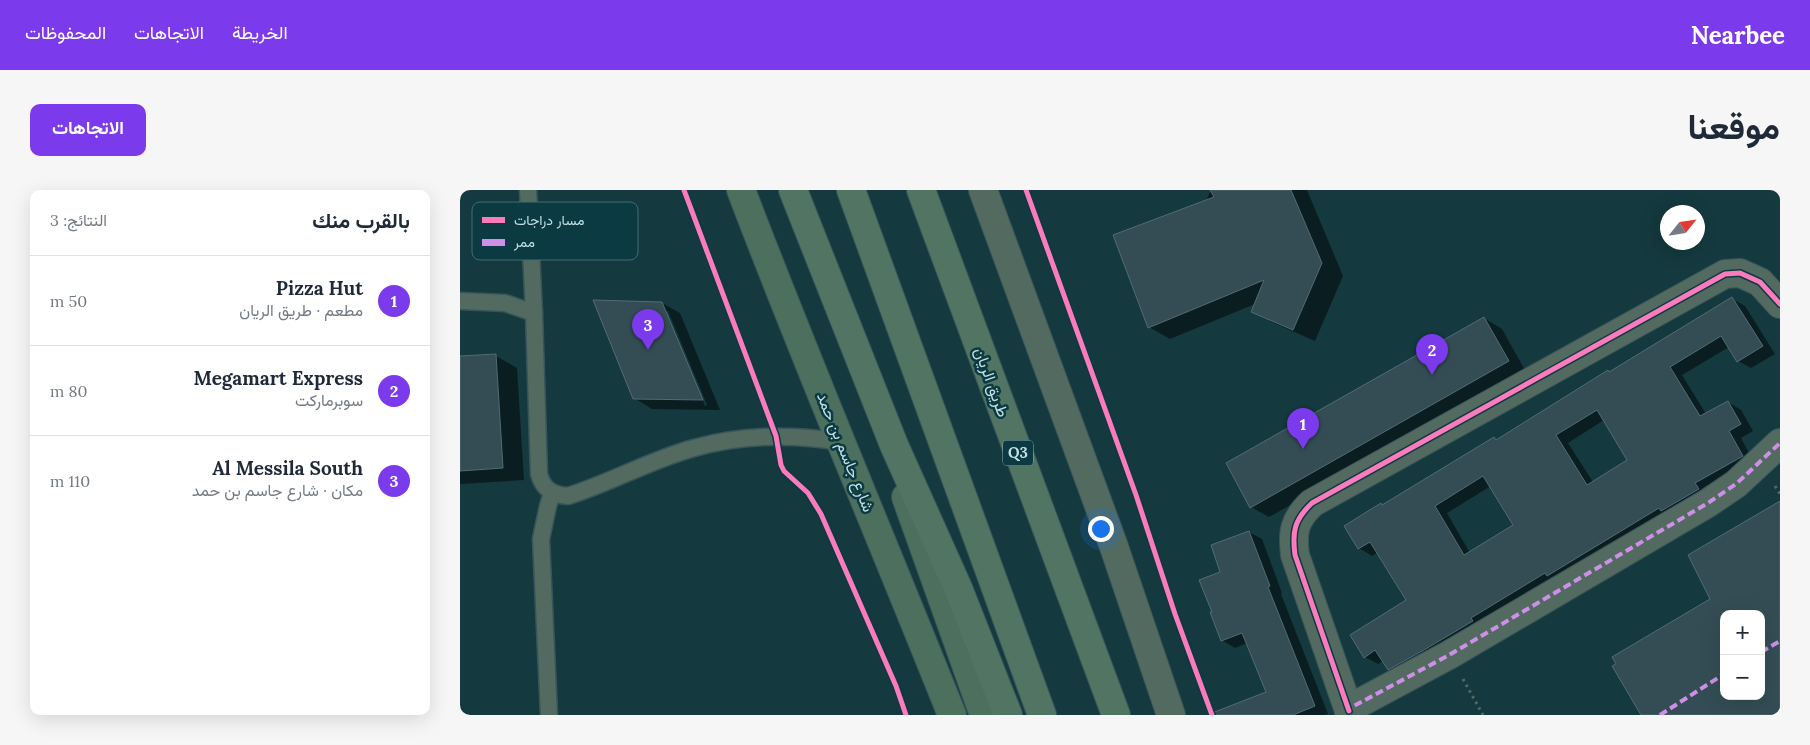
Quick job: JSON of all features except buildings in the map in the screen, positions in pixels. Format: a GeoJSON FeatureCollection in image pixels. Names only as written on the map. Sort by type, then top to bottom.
{"type":"FeatureCollection","features":[{"type":"Feature","properties":{"kind":"highway"},"geometry":{"type":"LineString","coordinates":[[793,190],[894,445],[954,579],[1008,715]]}},
{"type":"Feature","properties":{"kind":"highway"},"geometry":{"type":"LineString","coordinates":[[851,190],[1042,715]]}},
{"type":"Feature","properties":{"kind":"highway","name":"طريق الريان"},"geometry":{"type":"LineString","coordinates":[[921,190],[1116,715]]}},
{"type":"Feature","properties":{"kind":"main road","name":"شارع جاسم بن حمد"},"geometry":{"type":"LineString","coordinates":[[740,190],[952,715]]}},
{"type":"Feature","properties":{"kind":"main road"},"geometry":{"type":"LineString","coordinates":[[894,445],[906,496],[984,715]]}},
{"type":"Feature","properties":{"kind":"street"},"geometry":{"type":"LineString","coordinates":[[983,190],[1114,544],[1171,715]]}},
{"type":"Feature","properties":{"kind":"street"},"geometry":{"type":"LineString","coordinates":[[1349,713],[1295,556],[1294,532],[1300,516],[1312,502],[1725,274],[1740,272],[1760,282],[1780,304]]}},
{"type":"Feature","properties":{"kind":"street"},"geometry":{"type":"LineString","coordinates":[[1349,713],[1352,707],[1449,654],[1708,503],[1736,484],[1780,443]]}},
{"type":"Feature","properties":{"kind":"lane"},"geometry":{"type":"LineString","coordinates":[[531,260],[539,474],[541,482],[552,493],[568,496],[693,448],[734,439],[798,436],[842,442]]}},
{"type":"Feature","properties":{"kind":"lane"},"geometry":{"type":"LineString","coordinates":[[460,301],[505,303],[534,313]]}},
{"type":"Feature","properties":{"kind":"lane"},"geometry":{"type":"LineString","coordinates":[[548,715],[541,539],[552,493]]}},
{"type":"Feature","properties":{"kind":"path"},"geometry":{"type":"LineString","coordinates":[[1449,654],[1484,715]]}},
{"type":"Feature","properties":{"kind":"marked path"},"geometry":{"type":"LineString","coordinates":[[1349,715],[1352,707],[1449,655],[1708,503],[1736,484],[1780,443]]}},
{"type":"Feature","properties":{"kind":"marked path"},"geometry":{"type":"LineString","coordinates":[[1765,650],[1780,641]]}},
{"type":"Feature","properties":{"kind":"marked path"},"geometry":{"type":"LineString","coordinates":[[1660,715],[1720,677]]}},
{"type":"Feature","properties":{"kind":"cycle path"},"geometry":{"type":"LineString","coordinates":[[684,190],[776,436],[781,465],[784,471],[808,493],[821,514],[896,686],[906,715]]}},
{"type":"Feature","properties":{"kind":"cycle path"},"geometry":{"type":"LineString","coordinates":[[1026,190],[1136,495],[1175,614],[1212,715]]}},
{"type":"Feature","properties":{"kind":"cycle path"},"geometry":{"type":"LineString","coordinates":[[1349,711],[1295,555],[1294,533],[1301,515],[1312,503],[1725,274],[1740,273],[1760,282],[1780,304]]}},
{"type":"Feature","properties":{"kind":"place","name":"Al Messila South"},"geometry":{"type":"Point","coordinates":[648,350]}},
{"type":"Feature","properties":{"kind":"place","name":"Megamart Express"},"geometry":{"type":"Point","coordinates":[1432,375]}},
{"type":"Feature","properties":{"kind":"place","name":"Pizza Hut"},"geometry":{"type":"Point","coordinates":[1303,449]}}]}
